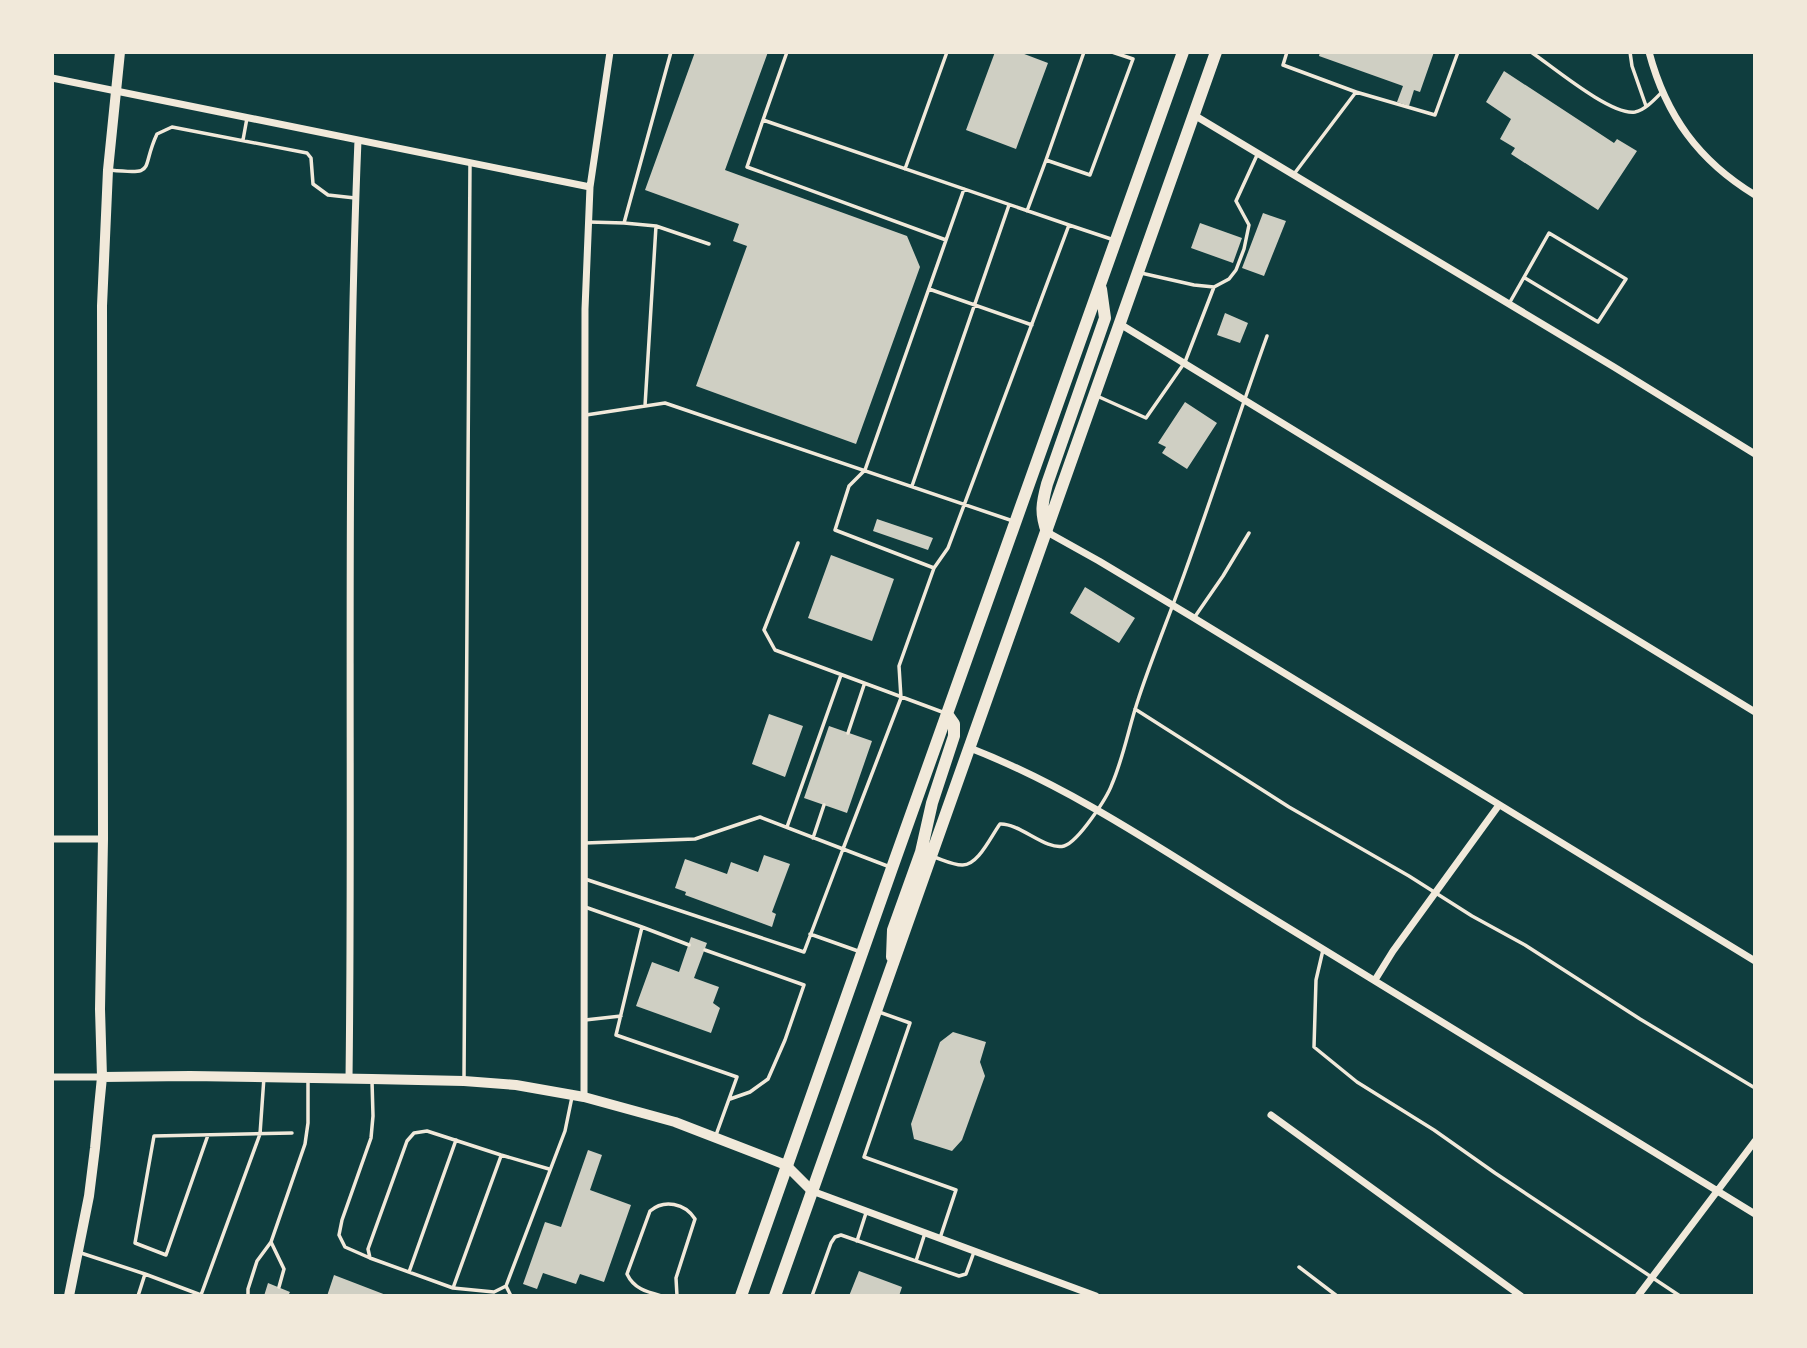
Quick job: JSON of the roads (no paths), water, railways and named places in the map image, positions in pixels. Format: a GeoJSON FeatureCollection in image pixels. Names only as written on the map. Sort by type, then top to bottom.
{"type":"FeatureCollection","features":[{"type":"Feature","properties":{"kind":"main road"},"geometry":{"type":"LineString","coordinates":[[741,1296],[1183,52]]}},
{"type":"Feature","properties":{"kind":"main road"},"geometry":{"type":"LineString","coordinates":[[776,1295],[1216,52]]}},
{"type":"Feature","properties":{"kind":"main road"},"geometry":{"type":"LineString","coordinates":[[1047,532],[1041,509],[1047,484],[1105,318],[1100,285]]}},
{"type":"Feature","properties":{"kind":"main road"},"geometry":{"type":"LineString","coordinates":[[891,972],[893,930],[920,852],[932,803],[954,736],[954,724],[947,714]]}},
{"type":"Feature","properties":{"kind":"street"},"geometry":{"type":"LineString","coordinates":[[69,1296],[94,1160],[102,1077],[102,306],[108,170],[120,52]]}},
{"type":"Feature","properties":{"kind":"street"},"geometry":{"type":"LineString","coordinates":[[584,1097],[585,309],[590,187],[610,52]]}},
{"type":"Feature","properties":{"kind":"street"},"geometry":{"type":"LineString","coordinates":[[1649,52],[1676,120],[1700,152],[1718,170],[1755,195]]}},
{"type":"Feature","properties":{"kind":"street"},"geometry":{"type":"LineString","coordinates":[[52,78],[590,187]]}},
{"type":"Feature","properties":{"kind":"street"},"geometry":{"type":"LineString","coordinates":[[1195,115],[1755,454]]}},
{"type":"Feature","properties":{"kind":"street"},"geometry":{"type":"LineString","coordinates":[[349,1079],[350,409],[358,140]]}},
{"type":"Feature","properties":{"kind":"street"},"geometry":{"type":"LineString","coordinates":[[1120,324],[1755,712]]}},
{"type":"Feature","properties":{"kind":"street"},"geometry":{"type":"LineString","coordinates":[[1047,532],[1195,618],[1755,961]]}},
{"type":"Feature","properties":{"kind":"street"},"geometry":{"type":"LineString","coordinates":[[970,748],[1008,763],[1096,811],[1755,1214]]}},
{"type":"Feature","properties":{"kind":"street"},"geometry":{"type":"LineString","coordinates":[[1375,980],[1499,805]]}},
{"type":"Feature","properties":{"kind":"street"},"geometry":{"type":"LineString","coordinates":[[52,839],[103,839]]}},
{"type":"Feature","properties":{"kind":"street"},"geometry":{"type":"LineString","coordinates":[[52,1077],[190,1076],[464,1081],[516,1085],[584,1097],[675,1122],[715,1137],[786,1165],[812,1191],[1096,1296]]}},
{"type":"Feature","properties":{"kind":"street"},"geometry":{"type":"LineString","coordinates":[[1271,1115],[1521,1296]]}},
{"type":"Feature","properties":{"kind":"street"},"geometry":{"type":"LineString","coordinates":[[1638,1296],[1755,1141]]}},
{"type":"Feature","properties":{"kind":"lane"},"geometry":{"type":"LineString","coordinates":[[624,223],[671,52]]}},
{"type":"Feature","properties":{"kind":"lane"},"geometry":{"type":"LineString","coordinates":[[787,52],[747,167],[946,240]]}},
{"type":"Feature","properties":{"kind":"lane"},"geometry":{"type":"LineString","coordinates":[[905,169],[947,52]]}},
{"type":"Feature","properties":{"kind":"lane"},"geometry":{"type":"LineString","coordinates":[[1027,211],[1084,52]]}},
{"type":"Feature","properties":{"kind":"lane"},"geometry":{"type":"LineString","coordinates":[[1046,160],[1090,175],[1133,59],[1112,52]]}},
{"type":"Feature","properties":{"kind":"lane"},"geometry":{"type":"LineString","coordinates":[[1287,52],[1283,65],[1356,92],[1435,115],[1458,52]]}},
{"type":"Feature","properties":{"kind":"lane"},"geometry":{"type":"LineString","coordinates":[[1531,52],[1605,103],[1623,111],[1636,112],[1663,92]]}},
{"type":"Feature","properties":{"kind":"lane"},"geometry":{"type":"LineString","coordinates":[[1630,52],[1646,106]]}},
{"type":"Feature","properties":{"kind":"lane"},"geometry":{"type":"LineString","coordinates":[[1294,174],[1356,92]]}},
{"type":"Feature","properties":{"kind":"lane"},"geometry":{"type":"LineString","coordinates":[[243,140],[247,118]]}},
{"type":"Feature","properties":{"kind":"lane"},"geometry":{"type":"LineString","coordinates":[[763,120],[1117,241]]}},
{"type":"Feature","properties":{"kind":"lane"},"geometry":{"type":"LineString","coordinates":[[108,170],[138,173],[145,169],[157,134],[172,127],[307,153],[311,158],[313,184],[328,195],[355,198]]}},
{"type":"Feature","properties":{"kind":"lane"},"geometry":{"type":"LineString","coordinates":[[1139,272],[1214,287],[1229,279],[1236,270],[1244,249],[1249,225],[1236,201],[1259,152]]}},
{"type":"Feature","properties":{"kind":"lane"},"geometry":{"type":"LineString","coordinates":[[464,1081],[470,163]]}},
{"type":"Feature","properties":{"kind":"lane"},"geometry":{"type":"LineString","coordinates":[[934,568],[835,530],[849,486],[865,470],[964,189]]}},
{"type":"Feature","properties":{"kind":"lane"},"geometry":{"type":"LineString","coordinates":[[912,486],[1009,205]]}},
{"type":"Feature","properties":{"kind":"lane"},"geometry":{"type":"LineString","coordinates":[[589,222],[656,226],[709,244]]}},
{"type":"Feature","properties":{"kind":"lane"},"geometry":{"type":"LineString","coordinates":[[585,879],[804,952],[901,698],[899,666],[934,568],[948,548],[1069,225]]}},
{"type":"Feature","properties":{"kind":"lane"},"geometry":{"type":"LineString","coordinates":[[645,406],[656,226]]}},
{"type":"Feature","properties":{"kind":"lane"},"geometry":{"type":"LineString","coordinates":[[1509,304],[1549,233],[1626,279],[1598,322],[1525,278]]}},
{"type":"Feature","properties":{"kind":"lane"},"geometry":{"type":"LineString","coordinates":[[1096,395],[1146,418],[1185,362],[1214,287]]}},
{"type":"Feature","properties":{"kind":"lane"},"geometry":{"type":"LineString","coordinates":[[929,289],[1032,325]]}},
{"type":"Feature","properties":{"kind":"lane"},"geometry":{"type":"LineString","coordinates":[[931,856],[961,865],[970,864],[979,856],[1000,824],[1009,824],[1048,844],[1064,846],[1076,837],[1096,811],[1112,786],[1135,709],[1267,336]]}},
{"type":"Feature","properties":{"kind":"lane"},"geometry":{"type":"LineString","coordinates":[[586,416],[665,403],[1015,522]]}},
{"type":"Feature","properties":{"kind":"lane"},"geometry":{"type":"LineString","coordinates":[[1195,618],[1249,533]]}},
{"type":"Feature","properties":{"kind":"lane"},"geometry":{"type":"LineString","coordinates":[[798,543],[764,629],[775,650],[947,714]]}},
{"type":"Feature","properties":{"kind":"lane"},"geometry":{"type":"LineString","coordinates":[[787,827],[841,675]]}},
{"type":"Feature","properties":{"kind":"lane"},"geometry":{"type":"LineString","coordinates":[[848,733],[865,684]]}},
{"type":"Feature","properties":{"kind":"lane"},"geometry":{"type":"LineString","coordinates":[[1135,709],[1289,807],[1525,945],[1755,1088]]}},
{"type":"Feature","properties":{"kind":"lane"},"geometry":{"type":"LineString","coordinates":[[813,838],[824,805]]}},
{"type":"Feature","properties":{"kind":"lane"},"geometry":{"type":"LineString","coordinates":[[585,843],[695,839],[760,817],[891,868]]}},
{"type":"Feature","properties":{"kind":"lane"},"geometry":{"type":"LineString","coordinates":[[585,907],[689,944]]}},
{"type":"Feature","properties":{"kind":"lane"},"geometry":{"type":"LineString","coordinates":[[642,928],[616,1035],[737,1077],[715,1137]]}},
{"type":"Feature","properties":{"kind":"lane"},"geometry":{"type":"LineString","coordinates":[[810,934],[862,953]]}},
{"type":"Feature","properties":{"kind":"lane"},"geometry":{"type":"LineString","coordinates":[[1323,948],[1316,980],[1314,1047],[1357,1082],[1434,1130],[1680,1296]]}},
{"type":"Feature","properties":{"kind":"lane"},"geometry":{"type":"LineString","coordinates":[[705,950],[804,985],[768,1079],[750,1092],[730,1099]]}},
{"type":"Feature","properties":{"kind":"lane"},"geometry":{"type":"LineString","coordinates":[[877,1011],[910,1023],[864,1157],[956,1190],[940,1238]]}},
{"type":"Feature","properties":{"kind":"lane"},"geometry":{"type":"LineString","coordinates":[[584,1020],[621,1016]]}},
{"type":"Feature","properties":{"kind":"lane"},"geometry":{"type":"LineString","coordinates":[[79,1252],[201,1295],[260,1134],[264,1077]]}},
{"type":"Feature","properties":{"kind":"lane"},"geometry":{"type":"LineString","coordinates":[[248,1296],[257,1261],[271,1242],[305,1144],[308,1078]]}},
{"type":"Feature","properties":{"kind":"lane"},"geometry":{"type":"LineString","coordinates":[[372,1079],[371,1138],[339,1235],[345,1247],[453,1289],[494,1292],[506,1286],[565,1131],[572,1095]]}},
{"type":"Feature","properties":{"kind":"lane"},"geometry":{"type":"LineString","coordinates":[[370,1258],[368,1248],[407,1142],[414,1133],[427,1131],[549,1169]]}},
{"type":"Feature","properties":{"kind":"lane"},"geometry":{"type":"LineString","coordinates":[[208,1135],[166,1255],[135,1243],[154,1136],[292,1133]]}},
{"type":"Feature","properties":{"kind":"lane"},"geometry":{"type":"LineString","coordinates":[[409,1272],[456,1140]]}},
{"type":"Feature","properties":{"kind":"lane"},"geometry":{"type":"LineString","coordinates":[[453,1289],[501,1155]]}},
{"type":"Feature","properties":{"kind":"lane"},"geometry":{"type":"LineString","coordinates":[[662,1296],[637,1288],[626,1274],[650,1211],[663,1204],[678,1205],[695,1219],[676,1278],[677,1296]]}},
{"type":"Feature","properties":{"kind":"lane"},"geometry":{"type":"LineString","coordinates":[[857,1241],[866,1211]]}},
{"type":"Feature","properties":{"kind":"lane"},"geometry":{"type":"LineString","coordinates":[[916,1261],[925,1232]]}},
{"type":"Feature","properties":{"kind":"lane"},"geometry":{"type":"LineString","coordinates":[[812,1296],[831,1243],[835,1237],[841,1235],[962,1276],[966,1274],[975,1251]]}},
{"type":"Feature","properties":{"kind":"lane"},"geometry":{"type":"LineString","coordinates":[[271,1242],[284,1269],[279,1287]]}},
{"type":"Feature","properties":{"kind":"lane"},"geometry":{"type":"LineString","coordinates":[[1299,1267],[1337,1296]]}},
{"type":"Feature","properties":{"kind":"lane"},"geometry":{"type":"LineString","coordinates":[[138,1296],[145,1274]]}},
{"type":"Feature","properties":{"kind":"lane"},"geometry":{"type":"LineString","coordinates":[[506,1286],[511,1296]]}}]}
